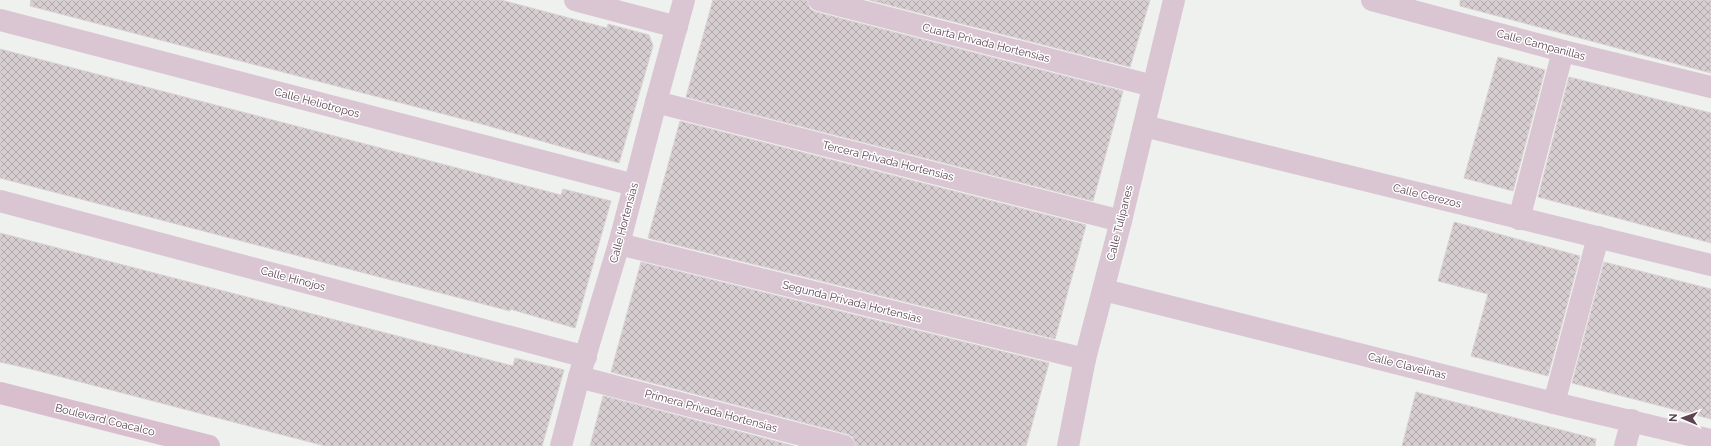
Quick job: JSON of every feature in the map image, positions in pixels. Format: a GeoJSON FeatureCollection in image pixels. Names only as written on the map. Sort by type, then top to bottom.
{"type":"FeatureCollection","features":[{"type":"Feature","properties":{"kind":"main road","name":"Boulevard Coacalco"},"geometry":{"type":"LineString","coordinates":[[0,394],[210,446]]}},
{"type":"Feature","properties":{"kind":"street"},"geometry":{"type":"LineString","coordinates":[[575,0],[677,27]]}},
{"type":"Feature","properties":{"kind":"street","name":"Calle Hortensias"},"geometry":{"type":"LineString","coordinates":[[561,446],[579,377],[619,244],[684,0]]}},
{"type":"Feature","properties":{"kind":"street","name":"Cuarta Privada Hortensias"},"geometry":{"type":"LineString","coordinates":[[819,0],[1153,86]]}},
{"type":"Feature","properties":{"kind":"street","name":"Calle Tulipanes"},"geometry":{"type":"LineString","coordinates":[[1068,446],[1085,359],[1104,290],[1174,0]]}},
{"type":"Feature","properties":{"kind":"street","name":"Calle Campanillas"},"geometry":{"type":"LineString","coordinates":[[1372,0],[1563,52],[1711,88]]}},
{"type":"Feature","properties":{"kind":"street","name":"Calle Heliotropos"},"geometry":{"type":"LineString","coordinates":[[0,20],[634,185]]}},
{"type":"Feature","properties":{"kind":"street"},"geometry":{"type":"LineString","coordinates":[[1519,219],[1563,52]]}},
{"type":"Feature","properties":{"kind":"street","name":"Tercera Privada Hortensias"},"geometry":{"type":"LineString","coordinates":[[656,102],[1121,221]]}},
{"type":"Feature","properties":{"kind":"street","name":"Calle Cerezos"},"geometry":{"type":"LineString","coordinates":[[1144,126],[1711,265]]}},
{"type":"Feature","properties":{"kind":"street","name":"Calle Hinojos"},"geometry":{"type":"LineString","coordinates":[[0,201],[586,357]]}},
{"type":"Feature","properties":{"kind":"street"},"geometry":{"type":"LineString","coordinates":[[1554,403],[1598,237]]}},
{"type":"Feature","properties":{"kind":"street","name":"Segunda Privada Hortensias"},"geometry":{"type":"LineString","coordinates":[[619,244],[1085,359]]}},
{"type":"Feature","properties":{"kind":"street","name":"Calle Clavelinas"},"geometry":{"type":"LineString","coordinates":[[1104,290],[1554,403],[1632,420],[1711,440]]}},
{"type":"Feature","properties":{"kind":"street","name":"Primera Privada Hortensias"},"geometry":{"type":"LineString","coordinates":[[579,377],[844,446]]}},
{"type":"Feature","properties":{"kind":"street"},"geometry":{"type":"LineString","coordinates":[[1625,446],[1632,420]]}},
{"type":"Feature","properties":{"kind":"building"},"geometry":{"type":"Polygon","coordinates":[[[31,0],[501,0],[607,28],[608,24],[649,35],[653,46],[619,163],[478,123],[30,6],[31,0]]]}},
{"type":"Feature","properties":{"kind":"building"},"geometry":{"type":"Polygon","coordinates":[[[713,0],[807,0],[810,9],[816,12],[1123,91],[1093,201],[686,97],[713,0]]]}},
{"type":"Feature","properties":{"kind":"building"},"geometry":{"type":"Polygon","coordinates":[[[869,0],[1150,0],[1130,67],[869,0]]]}},
{"type":"Feature","properties":{"kind":"building"},"geometry":{"type":"Polygon","coordinates":[[[1460,0],[1711,0],[1711,73],[1460,6],[1460,0]]]}},
{"type":"Feature","properties":{"kind":"building"},"geometry":{"type":"Polygon","coordinates":[[[0,49],[561,195],[563,189],[611,201],[575,328],[510,309],[510,311],[0,178],[0,49]]]}},
{"type":"Feature","properties":{"kind":"building"},"geometry":{"type":"Polygon","coordinates":[[[1498,57],[1545,70],[1513,191],[1464,178],[1498,57]]]}},
{"type":"Feature","properties":{"kind":"building"},"geometry":{"type":"Polygon","coordinates":[[[1569,77],[1711,113],[1711,243],[1538,197],[1569,77]]]}},
{"type":"Feature","properties":{"kind":"building"},"geometry":{"type":"Polygon","coordinates":[[[680,121],[1086,225],[1055,339],[648,238],[680,121]]]}},
{"type":"Feature","properties":{"kind":"building"},"geometry":{"type":"Polygon","coordinates":[[[1454,222],[1580,256],[1548,376],[1471,356],[1488,294],[1438,281],[1454,222]]]}},
{"type":"Feature","properties":{"kind":"building"},"geometry":{"type":"Polygon","coordinates":[[[0,233],[513,366],[515,358],[564,370],[542,446],[325,446],[0,362],[0,233]]]}},
{"type":"Feature","properties":{"kind":"building"},"geometry":{"type":"Polygon","coordinates":[[[641,262],[1049,363],[1026,446],[856,446],[853,437],[847,434],[611,372],[641,262]]]}},
{"type":"Feature","properties":{"kind":"building"},"geometry":{"type":"Polygon","coordinates":[[[1604,262],[1711,289],[1711,419],[1572,383],[1604,262]]]}},
{"type":"Feature","properties":{"kind":"building"},"geometry":{"type":"Polygon","coordinates":[[[1416,392],[1596,439],[1595,446],[1402,446],[1416,392]]]}},
{"type":"Feature","properties":{"kind":"building"},"geometry":{"type":"Polygon","coordinates":[[[604,396],[794,446],[590,446],[604,396]]]}}]}
